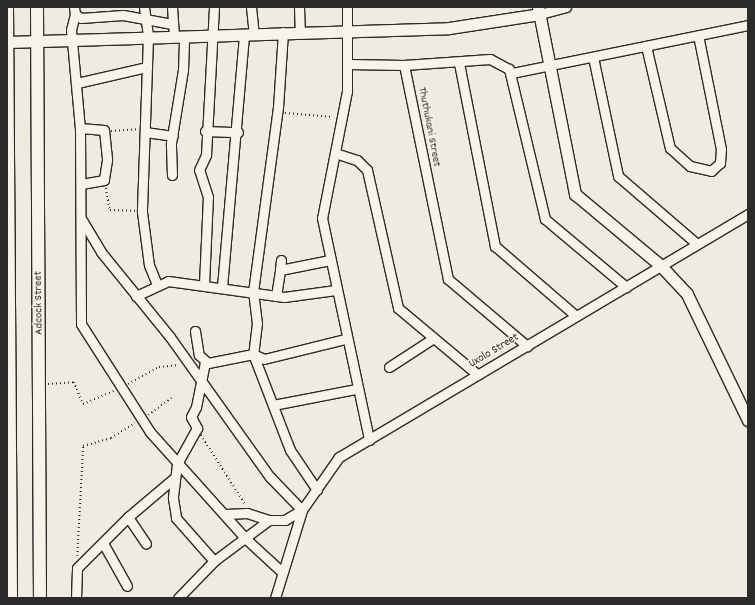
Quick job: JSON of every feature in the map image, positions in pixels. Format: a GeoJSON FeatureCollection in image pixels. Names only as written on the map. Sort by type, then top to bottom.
{"type":"FeatureCollection","features":[{"type":"Feature","properties":{"kind":"main road"},"geometry":{"type":"LineString","coordinates":[[8,7],[11,598]]}},
{"type":"Feature","properties":{"kind":"main road","name":"Adcock Street"},"geometry":{"type":"LineString","coordinates":[[37,7],[40,598]]}},
{"type":"Feature","properties":{"kind":"street"},"geometry":{"type":"LineString","coordinates":[[144,7],[148,37],[142,210],[149,266],[157,285]]}},
{"type":"Feature","properties":{"kind":"street"},"geometry":{"type":"LineString","coordinates":[[172,7],[172,24],[179,36],[172,175]]}},
{"type":"Feature","properties":{"kind":"street"},"geometry":{"type":"LineString","coordinates":[[204,284],[208,201],[198,170],[206,155],[205,131],[215,35],[214,7]]}},
{"type":"Feature","properties":{"kind":"street"},"geometry":{"type":"LineString","coordinates":[[222,287],[251,7]]}},
{"type":"Feature","properties":{"kind":"street"},"geometry":{"type":"LineString","coordinates":[[299,7],[300,32]]}},
{"type":"Feature","properties":{"kind":"street"},"geometry":{"type":"LineString","coordinates":[[347,7],[348,64],[341,118],[323,211],[330,260],[345,339],[369,440]]}},
{"type":"Feature","properties":{"kind":"street"},"geometry":{"type":"LineString","coordinates":[[7,42],[283,32],[449,28],[539,10],[566,7]]}},
{"type":"Feature","properties":{"kind":"street"},"geometry":{"type":"LineString","coordinates":[[539,10],[576,194],[661,266],[687,294],[748,420]]}},
{"type":"Feature","properties":{"kind":"street"},"geometry":{"type":"LineString","coordinates":[[172,24],[146,17],[81,18],[75,11],[71,22],[74,40],[80,128],[80,324],[142,419],[177,464],[226,514],[245,538],[282,572]]}},
{"type":"Feature","properties":{"kind":"street"},"geometry":{"type":"LineString","coordinates":[[348,64],[404,65],[458,63],[490,59],[512,73],[748,25]]}},
{"type":"Feature","properties":{"kind":"street"},"geometry":{"type":"LineString","coordinates":[[275,598],[302,510],[317,490],[290,450],[253,354],[257,323],[253,291],[277,112],[283,32]]}},
{"type":"Feature","properties":{"kind":"street"},"geometry":{"type":"LineString","coordinates":[[646,46],[668,144],[690,166],[711,171],[720,163],[722,149],[698,35]]}},
{"type":"Feature","properties":{"kind":"street"},"geometry":{"type":"LineString","coordinates":[[593,57],[618,176],[698,244]]}},
{"type":"Feature","properties":{"kind":"street"},"geometry":{"type":"LineString","coordinates":[[458,63],[496,246],[576,316]]}},
{"type":"Feature","properties":{"kind":"street","name":"Thuthukani Street"},"geometry":{"type":"LineString","coordinates":[[404,65],[448,279],[527,346]]}},
{"type":"Feature","properties":{"kind":"street"},"geometry":{"type":"LineString","coordinates":[[77,83],[147,67]]}},
{"type":"Feature","properties":{"kind":"street"},"geometry":{"type":"LineString","coordinates":[[512,73],[545,219],[626,287]]}},
{"type":"Feature","properties":{"kind":"street"},"geometry":{"type":"LineString","coordinates":[[80,128],[98,128],[105,132],[107,169],[103,181],[81,184]]}},
{"type":"Feature","properties":{"kind":"street"},"geometry":{"type":"LineString","coordinates":[[205,131],[238,132]]}},
{"type":"Feature","properties":{"kind":"street"},"geometry":{"type":"LineString","coordinates":[[145,132],[173,136]]}},
{"type":"Feature","properties":{"kind":"street"},"geometry":{"type":"LineString","coordinates":[[335,153],[357,160],[367,170],[396,304],[432,339],[478,375]]}},
{"type":"Feature","properties":{"kind":"street","name":"Uxolo Street"},"geometry":{"type":"LineString","coordinates":[[317,490],[339,457],[748,214]]}},
{"type":"Feature","properties":{"kind":"street"},"geometry":{"type":"LineString","coordinates":[[81,218],[102,252],[202,381],[270,477],[302,510]]}},
{"type":"Feature","properties":{"kind":"street"},"geometry":{"type":"LineString","coordinates":[[276,296],[281,260]]}},
{"type":"Feature","properties":{"kind":"street"},"geometry":{"type":"LineString","coordinates":[[280,270],[330,260]]}},
{"type":"Feature","properties":{"kind":"street"},"geometry":{"type":"LineString","coordinates":[[136,296],[168,281],[204,284],[276,296],[336,290]]}},
{"type":"Feature","properties":{"kind":"street"},"geometry":{"type":"LineString","coordinates":[[195,332],[199,355],[206,362]]}},
{"type":"Feature","properties":{"kind":"street"},"geometry":{"type":"LineString","coordinates":[[206,362],[253,354],[264,359],[345,339]]}},
{"type":"Feature","properties":{"kind":"street"},"geometry":{"type":"LineString","coordinates":[[389,367],[432,339]]}},
{"type":"Feature","properties":{"kind":"street"},"geometry":{"type":"LineString","coordinates":[[206,362],[191,417],[197,428],[177,464],[173,479],[176,518],[214,561]]}},
{"type":"Feature","properties":{"kind":"street"},"geometry":{"type":"LineString","coordinates":[[273,405],[356,389]]}},
{"type":"Feature","properties":{"kind":"street"},"geometry":{"type":"LineString","coordinates":[[76,598],[77,568],[128,517],[173,479]]}},
{"type":"Feature","properties":{"kind":"street"},"geometry":{"type":"LineString","coordinates":[[178,598],[214,561],[245,538],[273,521],[302,510]]}},
{"type":"Feature","properties":{"kind":"street"},"geometry":{"type":"LineString","coordinates":[[226,514],[252,514],[273,521],[296,532]]}},
{"type":"Feature","properties":{"kind":"street"},"geometry":{"type":"LineString","coordinates":[[128,517],[146,544]]}},
{"type":"Feature","properties":{"kind":"street"},"geometry":{"type":"LineString","coordinates":[[103,543],[127,586]]}},
{"type":"Feature","properties":{"kind":"path"},"geometry":{"type":"LineString","coordinates":[[277,112],[341,118]]}},
{"type":"Feature","properties":{"kind":"path"},"geometry":{"type":"LineString","coordinates":[[105,132],[127,128],[145,132]]}},
{"type":"Feature","properties":{"kind":"path"},"geometry":{"type":"LineString","coordinates":[[103,181],[110,210],[142,210]]}},
{"type":"Feature","properties":{"kind":"path"},"geometry":{"type":"LineString","coordinates":[[39,385],[74,382],[83,404],[121,388],[159,367],[189,365]]}},
{"type":"Feature","properties":{"kind":"path"},"geometry":{"type":"LineString","coordinates":[[77,568],[82,446],[111,438],[142,419],[173,397]]}},
{"type":"Feature","properties":{"kind":"path"},"geometry":{"type":"LineString","coordinates":[[197,428],[252,514]]}}]}
